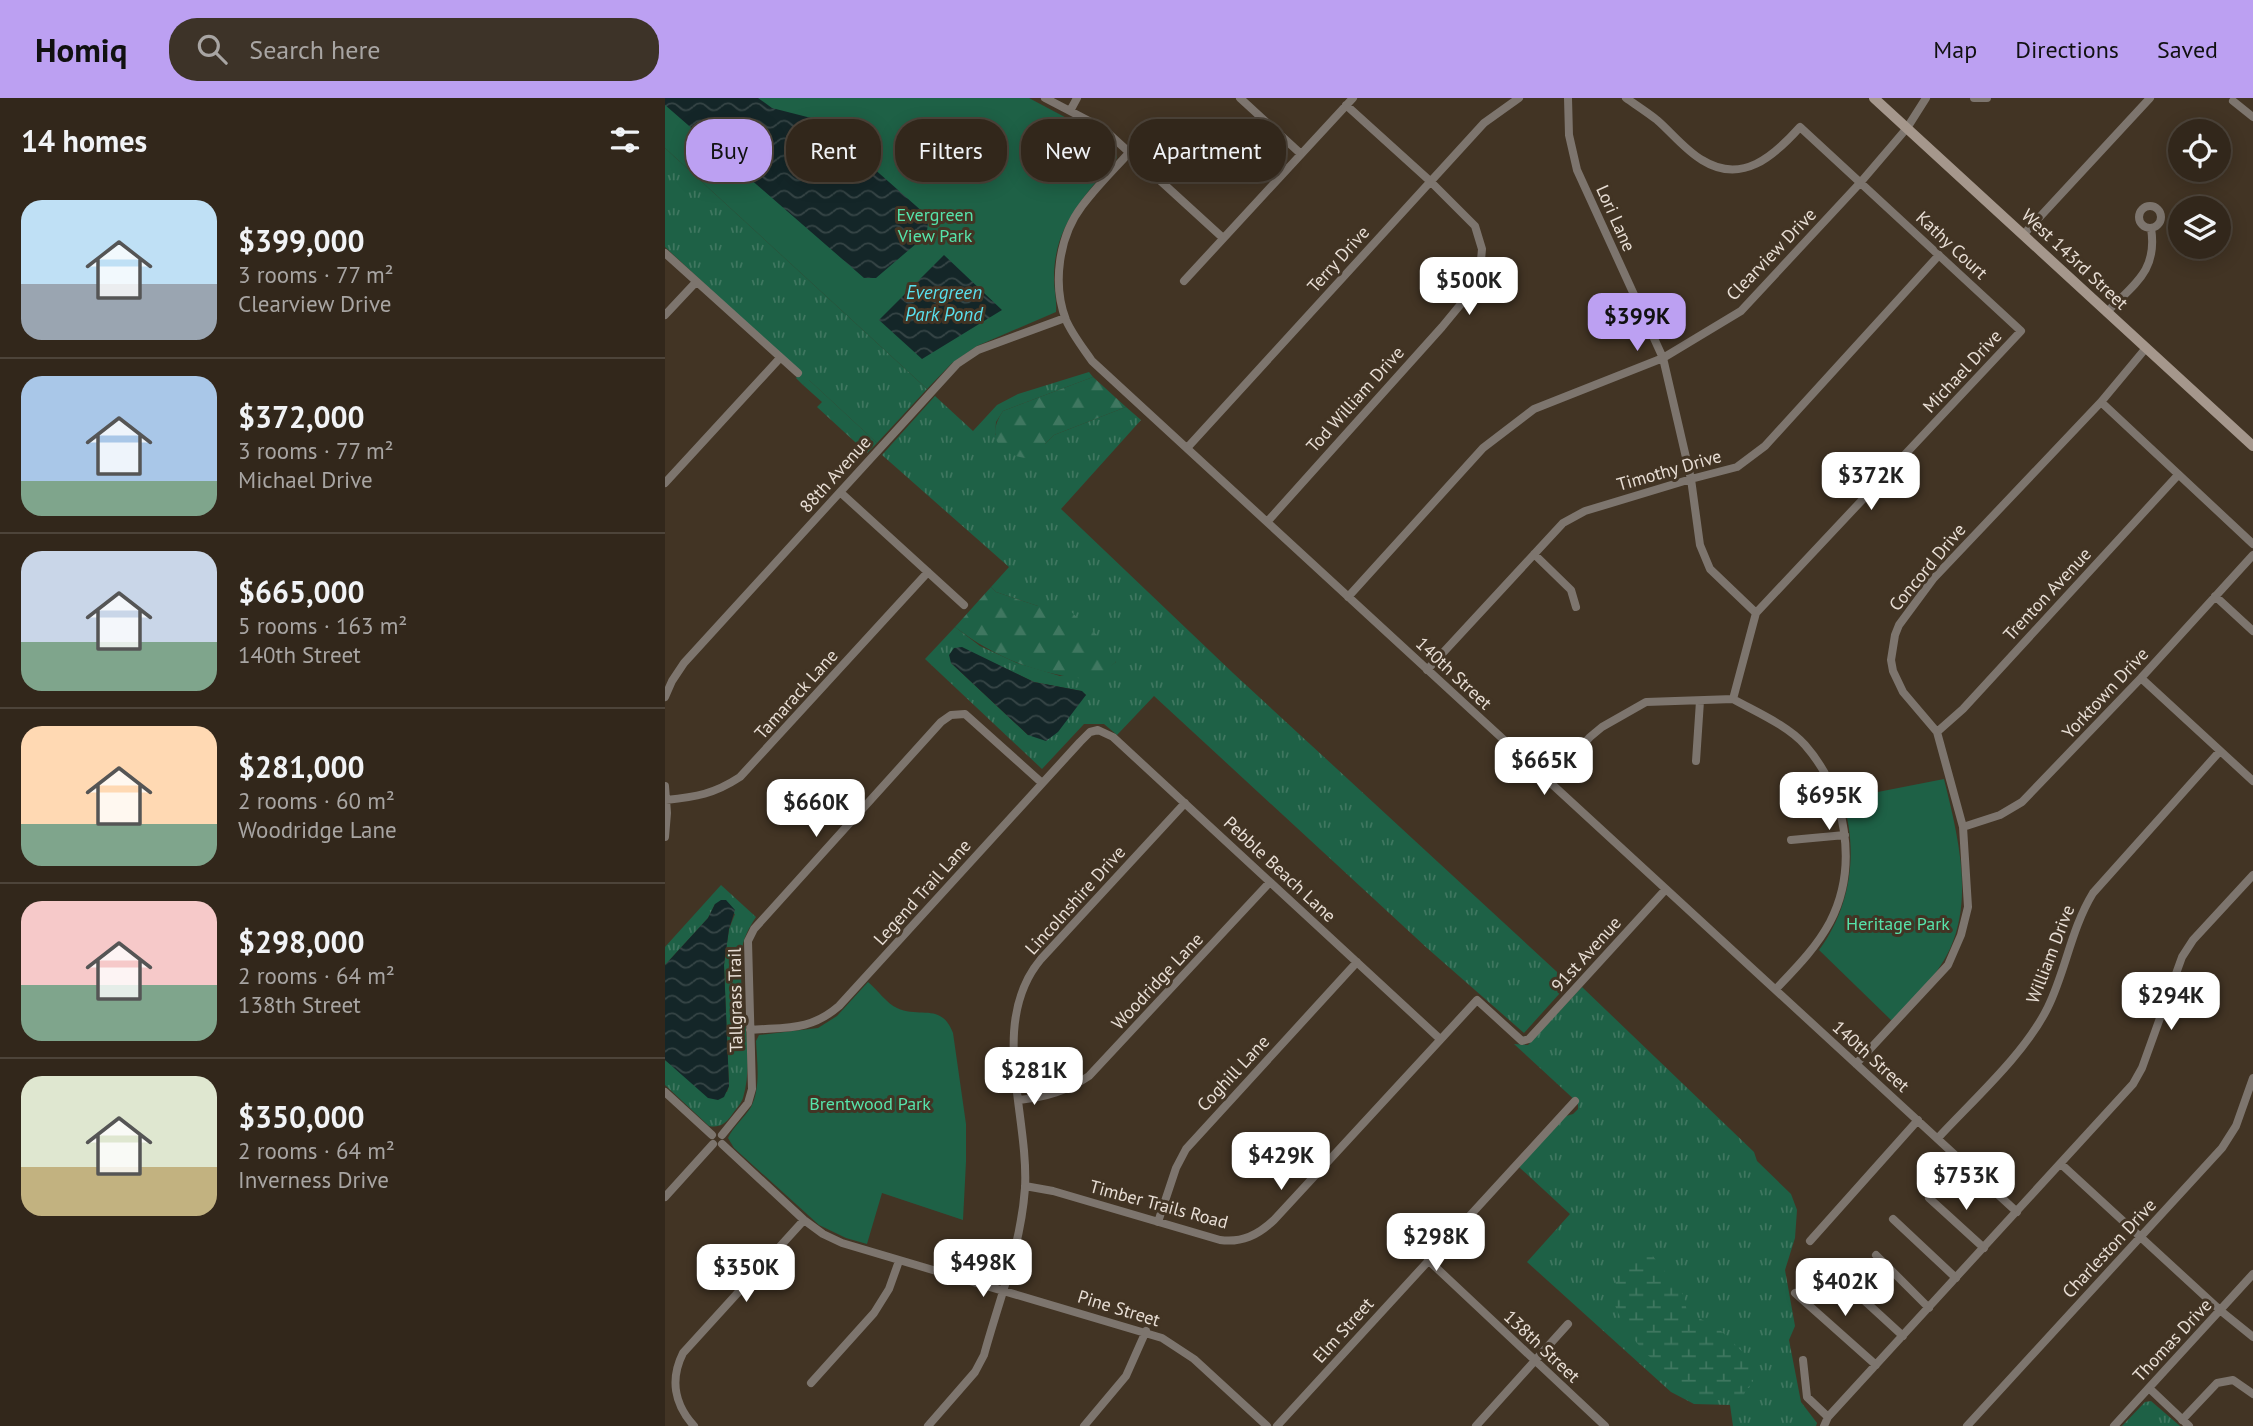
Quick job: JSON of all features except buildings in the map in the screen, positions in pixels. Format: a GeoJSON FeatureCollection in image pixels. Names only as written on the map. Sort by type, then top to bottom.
{"type":"FeatureCollection","features":[{"type":"Feature","properties":{"kind":"main road","name":"West 143rd Street"},"geometry":{"type":"LineString","coordinates":[[1874,98],[2253,446]]}},
{"type":"Feature","properties":{"kind":"street"},"geometry":{"type":"LineString","coordinates":[[1045,98],[1100,128],[1129,153],[1081,207],[1066,237],[1059,280],[1065,318]]}},
{"type":"Feature","properties":{"kind":"street"},"geometry":{"type":"LineString","coordinates":[[1070,111],[1077,98]]}},
{"type":"Feature","properties":{"kind":"street"},"geometry":{"type":"LineString","coordinates":[[1240,98],[1301,154]]}},
{"type":"Feature","properties":{"kind":"street"},"geometry":{"type":"LineString","coordinates":[[1184,281],[1353,98]]}},
{"type":"Feature","properties":{"kind":"street","name":"Terry Drive"},"geometry":{"type":"LineString","coordinates":[[1187,448],[1484,123],[1519,98]]}},
{"type":"Feature","properties":{"kind":"street","name":"Lori Lane"},"geometry":{"type":"LineString","coordinates":[[1568,98],[1569,135],[1577,170],[1663,358],[1691,479],[1700,545],[1710,569],[1756,612]]}},
{"type":"Feature","properties":{"kind":"street"},"geometry":{"type":"LineString","coordinates":[[1626,98],[1656,119],[1703,161],[1725,168],[1744,169],[1763,161],[1781,148],[1800,127],[1860,183]]}},
{"type":"Feature","properties":{"kind":"street","name":"Clearview Drive"},"geometry":{"type":"LineString","coordinates":[[1348,597],[1483,448],[1506,429],[1534,409],[1663,358],[1741,312],[1860,183],[1907,128],[1926,98]]}},
{"type":"Feature","properties":{"kind":"street"},"geometry":{"type":"LineString","coordinates":[[1974,98],[1987,98]]}},
{"type":"Feature","properties":{"kind":"street"},"geometry":{"type":"LineString","coordinates":[[2023,235],[2150,98]]}},
{"type":"Feature","properties":{"kind":"street"},"geometry":{"type":"LineString","coordinates":[[2233,101],[2253,117]]}},
{"type":"Feature","properties":{"kind":"street","name":"Tod William Drive"},"geometry":{"type":"LineString","coordinates":[[1267,522],[1470,293],[1480,271],[1482,249],[1475,226],[1346,105]]}},
{"type":"Feature","properties":{"kind":"street"},"geometry":{"type":"LineString","coordinates":[[1161,182],[1223,238]]}},
{"type":"Feature","properties":{"kind":"street","name":"Kathy Court"},"geometry":{"type":"LineString","coordinates":[[1860,183],[2021,331]]}},
{"type":"Feature","properties":{"kind":"street"},"geometry":{"type":"LineString","coordinates":[[2107,312],[2136,283],[2151,260],[2154,247],[2151,228]]}},
{"type":"Feature","properties":{"kind":"street"},"geometry":{"type":"LineString","coordinates":[[665,253],[798,373]]}},
{"type":"Feature","properties":{"kind":"street","name":"Timothy Drive"},"geometry":{"type":"LineString","coordinates":[[1427,670],[1563,523],[1585,511],[1737,467],[1765,446],[1938,255]]}},
{"type":"Feature","properties":{"kind":"street"},"geometry":{"type":"LineString","coordinates":[[665,315],[696,282]]}},
{"type":"Feature","properties":{"kind":"street","name":"140th Street"},"geometry":{"type":"LineString","coordinates":[[1065,318],[1092,361],[2017,1212]]}},
{"type":"Feature","properties":{"kind":"street","name":"88th Avenue"},"geometry":{"type":"LineString","coordinates":[[665,697],[684,663],[957,364],[978,349],[1065,318]]}},
{"type":"Feature","properties":{"kind":"street","name":"Michael Drive"},"geometry":{"type":"LineString","coordinates":[[1733,699],[1756,612],[2021,331]]}},
{"type":"Feature","properties":{"kind":"street","name":"Concord Drive"},"geometry":{"type":"LineString","coordinates":[[1856,1064],[1948,965],[1961,934],[1968,907],[1963,827],[1937,732],[1903,692],[1893,671],[1892,649],[1899,625],[1933,579],[2101,402],[2146,348]]}},
{"type":"Feature","properties":{"kind":"street"},"geometry":{"type":"LineString","coordinates":[[665,483],[780,358]]}},
{"type":"Feature","properties":{"kind":"street"},"geometry":{"type":"LineString","coordinates":[[2101,402],[2253,544]]}},
{"type":"Feature","properties":{"kind":"street","name":"Trenton Avenue"},"geometry":{"type":"LineString","coordinates":[[1937,732],[1963,709],[2178,475]]}},
{"type":"Feature","properties":{"kind":"street"},"geometry":{"type":"LineString","coordinates":[[840,492],[964,605]]}},
{"type":"Feature","properties":{"kind":"street"},"geometry":{"type":"LineString","coordinates":[[1534,554],[1571,590],[1576,607]]}},
{"type":"Feature","properties":{"kind":"street","name":"Yorktown Drive"},"geometry":{"type":"LineString","coordinates":[[1963,827],[2000,815],[2022,802],[2141,678],[2253,555]]}},
{"type":"Feature","properties":{"kind":"street","name":"Tamarack Lane"},"geometry":{"type":"LineString","coordinates":[[666,800],[698,797],[726,786],[740,777],[928,572]]}},
{"type":"Feature","properties":{"kind":"street"},"geometry":{"type":"LineString","coordinates":[[2215,596],[2253,631]]}},
{"type":"Feature","properties":{"kind":"street"},"geometry":{"type":"LineString","coordinates":[[2141,678],[2253,781]]}},
{"type":"Feature","properties":{"kind":"street"},"geometry":{"type":"LineString","coordinates":[[1549,781],[1602,727],[1646,702],[1733,699],[1804,743],[1823,770],[1839,804],[1845,835],[1846,864],[1831,921],[1812,951],[1776,989]]}},
{"type":"Feature","properties":{"kind":"street"},"geometry":{"type":"LineString","coordinates":[[1696,761],[1700,701]]}},
{"type":"Feature","properties":{"kind":"street","name":"Tallgrass Trail"},"geometry":{"type":"LineString","coordinates":[[665,1197],[748,1102],[752,1089],[748,941],[754,929],[946,718],[957,713],[965,714],[1042,783]]}},
{"type":"Feature","properties":{"kind":"street","name":"Legend Trail Lane"},"geometry":{"type":"LineString","coordinates":[[750,1030],[806,1026],[823,1019],[839,1006],[1080,741],[1094,731]]}},
{"type":"Feature","properties":{"kind":"street","name":"Pebble Beach Lane"},"geometry":{"type":"LineString","coordinates":[[1094,731],[1105,732],[1113,737],[1440,1038]]}},
{"type":"Feature","properties":{"kind":"street","name":"William Drive"},"geometry":{"type":"LineString","coordinates":[[1938,1138],[2018,1051],[2039,1023],[2054,993],[2084,908],[2093,893],[2220,751]]}},
{"type":"Feature","properties":{"kind":"street"},"geometry":{"type":"LineString","coordinates":[[665,786],[665,837]]}},
{"type":"Feature","properties":{"kind":"street","name":"Lincolnshire Drive"},"geometry":{"type":"LineString","coordinates":[[928,1426],[975,1372],[984,1355],[1018,1237],[1025,1186],[1013,1031],[1016,1011],[1028,977],[1041,959],[1185,803]]}},
{"type":"Feature","properties":{"kind":"street"},"geometry":{"type":"LineString","coordinates":[[1791,840],[1845,835]]}},
{"type":"Feature","properties":{"kind":"street"},"geometry":{"type":"LineString","coordinates":[[1803,1360],[1807,1397],[1826,1422],[2133,1084],[2142,1068],[2182,957],[2193,940],[2253,875]]}},
{"type":"Feature","properties":{"kind":"street","name":"Woodridge Lane"},"geometry":{"type":"LineString","coordinates":[[1019,1101],[1050,1096],[1096,1070],[1270,882]]}},
{"type":"Feature","properties":{"kind":"street","name":"91st Avenue"},"geometry":{"type":"LineString","coordinates":[[1477,1000],[1522,1041],[1529,1039],[1666,889]]}},
{"type":"Feature","properties":{"kind":"street","name":"Coghill Lane"},"geometry":{"type":"LineString","coordinates":[[1158,1222],[1176,1167],[1186,1149],[1357,962]]}},
{"type":"Feature","properties":{"kind":"street","name":"Timber Trails Road"},"geometry":{"type":"LineString","coordinates":[[1025,1186],[1053,1191],[1227,1241],[1243,1240],[1264,1230],[1477,1000]]}},
{"type":"Feature","properties":{"kind":"street","name":"Charleston Drive"},"geometry":{"type":"LineString","coordinates":[[1967,1426],[2222,1148],[2236,1126],[2253,1078]]}},
{"type":"Feature","properties":{"kind":"street","name":"Pine Street"},"geometry":{"type":"LineString","coordinates":[[665,1092],[804,1220],[823,1234],[842,1243],[899,1261],[1146,1331],[1172,1343],[1194,1359],[1267,1426]]}},
{"type":"Feature","properties":{"kind":"street","name":"Elm Street"},"geometry":{"type":"LineString","coordinates":[[1276,1426],[1575,1101]]}},
{"type":"Feature","properties":{"kind":"street"},"geometry":{"type":"LineString","coordinates":[[1810,1241],[1918,1120]]}},
{"type":"Feature","properties":{"kind":"street"},"geometry":{"type":"LineString","coordinates":[[2060,1164],[2253,1337]]}},
{"type":"Feature","properties":{"kind":"street"},"geometry":{"type":"LineString","coordinates":[[1929,1198],[1984,1248]]}},
{"type":"Feature","properties":{"kind":"street"},"geometry":{"type":"LineString","coordinates":[[1893,1219],[1956,1278]]}},
{"type":"Feature","properties":{"kind":"street"},"geometry":{"type":"LineString","coordinates":[[694,1426],[680,1408],[675,1385],[678,1364],[683,1353],[804,1220]]}},
{"type":"Feature","properties":{"kind":"street"},"geometry":{"type":"LineString","coordinates":[[1876,1255],[1929,1308]]}},
{"type":"Feature","properties":{"kind":"street","name":"138th Street"},"geometry":{"type":"LineString","coordinates":[[1427,1260],[1605,1426]]}},
{"type":"Feature","properties":{"kind":"street"},"geometry":{"type":"LineString","coordinates":[[811,1383],[874,1313],[889,1289],[899,1261]]}},
{"type":"Feature","properties":{"kind":"street","name":"Thomas Drive"},"geometry":{"type":"LineString","coordinates":[[2114,1426],[2253,1274]]}},
{"type":"Feature","properties":{"kind":"street"},"geometry":{"type":"LineString","coordinates":[[1843,1281],[1903,1336]]}},
{"type":"Feature","properties":{"kind":"street"},"geometry":{"type":"LineString","coordinates":[[1795,1293],[1876,1365]]}},
{"type":"Feature","properties":{"kind":"street"},"geometry":{"type":"LineString","coordinates":[[1476,1426],[1568,1324]]}},
{"type":"Feature","properties":{"kind":"street"},"geometry":{"type":"LineString","coordinates":[[1084,1426],[1126,1376],[1146,1331]]}},
{"type":"Feature","properties":{"kind":"street"},"geometry":{"type":"LineString","coordinates":[[2148,1388],[2185,1423],[2217,1383],[2233,1380],[2253,1394]]}},
{"type":"Feature","properties":{"kind":"street"},"geometry":{"type":"LineString","coordinates":[[665,1387],[675,1385]]}},
{"type":"Feature","properties":{"kind":"green space","name":"Evergreen View Park"},"geometry":{"type":"Polygon","coordinates":[[[665,98],[1029,98],[1068,119],[1021,119],[1021,182],[1097,182],[1073,213],[1059,243],[1054,280],[1056,312],[977,346],[952,363],[927,389],[702,182],[772,182],[772,119],[686,119],[686,167],[665,148],[665,98]]]}},
{"type":"Feature","properties":{"kind":"green space"},"geometry":{"type":"Polygon","coordinates":[[[665,148],[686,167],[686,182],[702,182],[927,389],[877,443],[809,380],[803,385],[796,378],[800,372],[665,247],[665,148]]]}},
{"type":"Feature","properties":{"kind":"green space"},"geometry":{"type":"Polygon","coordinates":[[[1089,372],[1093,377],[1003,411],[996,422],[995,435],[1045,444],[1054,435],[1126,407],[1141,420],[1061,509],[1233,673],[1569,983],[1524,1033],[1427,948],[1154,696],[1117,735],[1104,724],[1084,724],[1042,769],[925,659],[955,627],[980,646],[1017,663],[1060,676],[1110,666],[1116,662],[1038,606],[996,592],[991,587],[1009,567],[882,455],[935,396],[973,431],[997,405],[1018,394],[1089,372]],[[962,648],[951,663],[1028,735],[1086,695],[1081,691],[1034,682],[962,648]]]}},
{"type":"Feature","properties":{"kind":"green space"},"geometry":{"type":"Polygon","coordinates":[[[1093,377],[1126,407],[1054,435],[1037,458],[1016,456],[1000,447],[995,432],[1003,411],[1093,377]]]}},
{"type":"Feature","properties":{"kind":"green space"},"geometry":{"type":"Polygon","coordinates":[[[808,379],[877,443],[867,453],[817,407],[822,402],[803,385],[808,379]]]}},
{"type":"Feature","properties":{"kind":"green space"},"geometry":{"type":"Polygon","coordinates":[[[991,587],[996,592],[1038,606],[1060,602],[1097,635],[1116,662],[1093,680],[1055,674],[1003,657],[971,639],[955,627],[991,587]]]}},
{"type":"Feature","properties":{"kind":"green space","name":"Heritage Park"},"geometry":{"type":"Polygon","coordinates":[[[1944,779],[1962,876],[1958,924],[1951,947],[1939,968],[1892,1021],[1819,950],[1838,915],[1849,878],[1850,838],[1842,799],[1944,779]]]}},
{"type":"Feature","properties":{"kind":"green space"},"geometry":{"type":"Polygon","coordinates":[[[721,885],[756,917],[744,940],[741,959],[748,1066],[742,1100],[722,1125],[709,1126],[665,1085],[665,1060],[677,1069],[727,1092],[729,1086],[724,965],[729,929],[735,914],[715,904],[708,918],[665,965],[665,947],[721,885]]]}},
{"type":"Feature","properties":{"kind":"green space","name":"Brentwood Park"},"geometry":{"type":"Polygon","coordinates":[[[868,982],[897,1008],[936,1014],[948,1023],[953,1033],[966,1124],[966,1162],[963,1220],[882,1193],[867,1244],[846,1238],[819,1225],[734,1148],[728,1138],[754,1099],[758,1074],[756,1041],[759,1035],[818,1028],[837,1016],[868,982]]]}},
{"type":"Feature","properties":{"kind":"green space"},"geometry":{"type":"Polygon","coordinates":[[[1582,987],[1754,1152],[1757,1161],[1791,1194],[1797,1210],[1795,1238],[1785,1270],[1795,1326],[1789,1340],[1801,1402],[1817,1423],[1816,1426],[1733,1426],[1730,1405],[1694,1404],[1671,1392],[1527,1262],[1570,1214],[1519,1167],[1566,1116],[1578,1109],[1578,1103],[1514,1044],[1528,1045],[1582,987]]]}},
{"type":"Feature","properties":{"kind":"green space"},"geometry":{"type":"Polygon","coordinates":[[[1631,1255],[1652,1255],[1684,1296],[1687,1312],[1718,1328],[1753,1362],[1753,1383],[1747,1388],[1741,1401],[1695,1399],[1690,1391],[1680,1388],[1672,1381],[1659,1362],[1637,1343],[1617,1311],[1613,1294],[1616,1282],[1631,1255]]]}},
{"type":"Feature","properties":{"kind":"green space"},"geometry":{"type":"Polygon","coordinates":[[[2151,1401],[2180,1426],[2122,1426],[2145,1402],[2151,1401]]]}},
{"type":"Feature","properties":{"kind":"water"},"geometry":{"type":"Polygon","coordinates":[[[665,98],[758,98],[772,108],[815,119],[786,119],[786,182],[881,182],[881,175],[924,213],[927,231],[924,237],[876,278],[864,278],[754,182],[772,182],[772,119],[686,119],[686,123],[665,105],[665,98]]]}},
{"type":"Feature","properties":{"kind":"water","name":"Evergreen Park Pond"},"geometry":{"type":"Polygon","coordinates":[[[944,255],[1002,310],[922,359],[879,320],[944,255]]]}},
{"type":"Feature","properties":{"kind":"water"},"geometry":{"type":"Polygon","coordinates":[[[962,647],[1034,682],[1082,691],[1086,695],[1058,732],[1046,741],[1028,735],[951,663],[949,655],[954,648],[962,647]]]}},
{"type":"Feature","properties":{"kind":"water"},"geometry":{"type":"Polygon","coordinates":[[[721,900],[726,900],[735,910],[729,929],[724,965],[729,1086],[724,1097],[718,1100],[708,1098],[665,1060],[665,965],[721,900]]]}}]}
